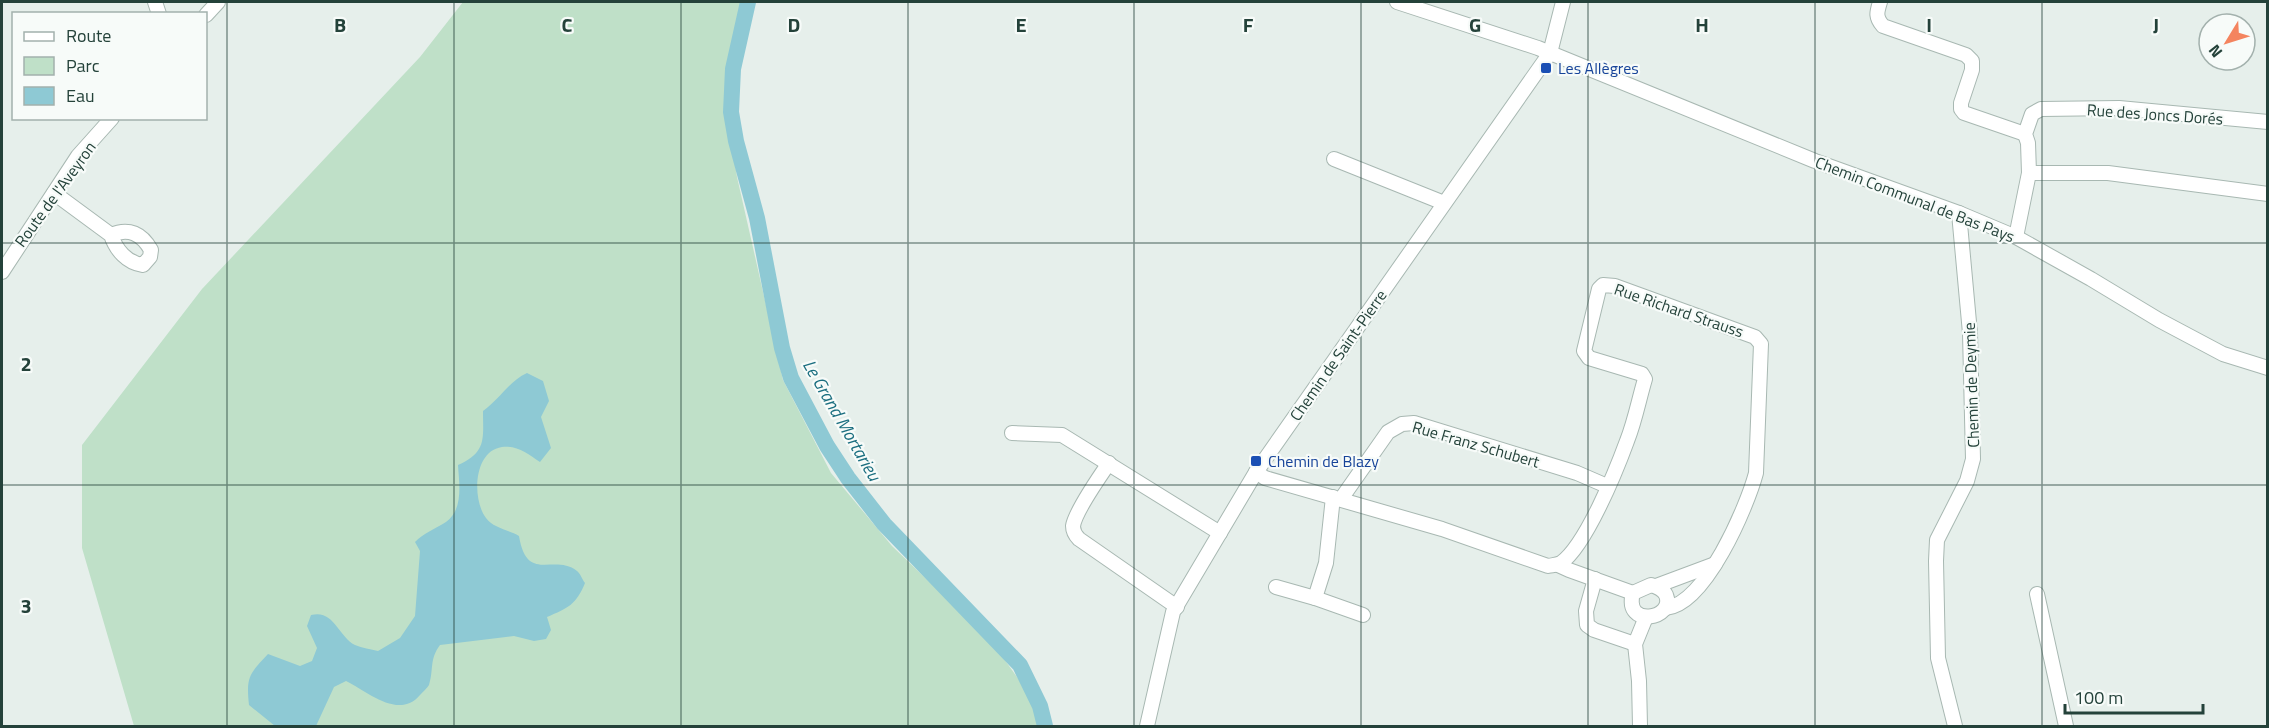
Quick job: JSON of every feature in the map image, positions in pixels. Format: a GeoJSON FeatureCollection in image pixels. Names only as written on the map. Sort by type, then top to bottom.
{"type":"FeatureCollection","features":[{"type":"Feature","properties":{"kind":"street"},"geometry":{"type":"LineString","coordinates":[[207,14],[218,2]]}},
{"type":"Feature","properties":{"kind":"street","name":"Chemin Communal de Bas Pays"},"geometry":{"type":"LineString","coordinates":[[1397,2],[1550,53],[1815,161],[1959,213],[2016,237],[2158,320],[2223,354],[2268,368]]}},
{"type":"Feature","properties":{"kind":"street","name":"Chemin de Saint-Pierre"},"geometry":{"type":"LineString","coordinates":[[1147,726],[1173,612],[1256,472],[1550,53],[1563,2]]}},
{"type":"Feature","properties":{"kind":"street"},"geometry":{"type":"LineString","coordinates":[[1880,2],[1876,14],[1883,26],[1966,55],[1972,61],[1972,70],[1961,103],[1964,113],[2025,134],[2028,143],[2029,173],[2016,237]]}},
{"type":"Feature","properties":{"kind":"street","name":"Rue des Joncs Dorés"},"geometry":{"type":"LineString","coordinates":[[2025,134],[2032,114],[2041,109],[2119,108],[2268,122]]}},
{"type":"Feature","properties":{"kind":"street","name":"Route de l'Aveyron"},"geometry":{"type":"LineString","coordinates":[[2,272],[78,156],[110,120]]}},
{"type":"Feature","properties":{"kind":"street"},"geometry":{"type":"LineString","coordinates":[[1334,159],[1444,203]]}},
{"type":"Feature","properties":{"kind":"street"},"geometry":{"type":"LineString","coordinates":[[2029,173],[2108,173],[2268,194]]}},
{"type":"Feature","properties":{"kind":"street"},"geometry":{"type":"LineString","coordinates":[[54,193],[111,235]]}},
{"type":"Feature","properties":{"kind":"street","name":"Chemin de Deymie"},"geometry":{"type":"LineString","coordinates":[[1955,726],[1938,658],[1936,561],[1937,540],[1967,481],[1973,459],[1970,333],[1959,213]]}},
{"type":"Feature","properties":{"kind":"street","name":"Rue Richard Strauss"},"geometry":{"type":"LineString","coordinates":[[1607,486],[1628,440],[1644,379],[1642,374],[1589,358],[1584,351],[1599,289],[1603,285],[1615,286],[1755,337],[1761,345],[1756,473],[1730,540],[1715,564],[1693,592],[1674,607],[1666,608]]}},
{"type":"Feature","properties":{"kind":"street","name":"Rue Franz Schubert"},"geometry":{"type":"LineString","coordinates":[[1337,498],[1388,432],[1402,424],[1414,423],[1577,473],[1607,486]]}},
{"type":"Feature","properties":{"kind":"street"},"geometry":{"type":"LineString","coordinates":[[1012,433],[1062,435],[1220,533]]}},
{"type":"Feature","properties":{"kind":"street"},"geometry":{"type":"LineString","coordinates":[[1109,463],[1087,497],[1073,526],[1074,533],[1079,539],[1177,606]]}},
{"type":"Feature","properties":{"kind":"street"},"geometry":{"type":"LineString","coordinates":[[1256,472],[1264,478],[1442,529],[1633,593]]}},
{"type":"Feature","properties":{"kind":"street"},"geometry":{"type":"LineString","coordinates":[[1553,565],[1567,558],[1581,538],[1607,486]]}},
{"type":"Feature","properties":{"kind":"street"},"geometry":{"type":"LineString","coordinates":[[1315,598],[1326,564],[1337,498]]}},
{"type":"Feature","properties":{"kind":"street"},"geometry":{"type":"LineString","coordinates":[[1656,586],[1715,564]]}},
{"type":"Feature","properties":{"kind":"street"},"geometry":{"type":"LineString","coordinates":[[1595,579],[1586,611],[1587,625],[1594,630],[1635,644]]}},
{"type":"Feature","properties":{"kind":"street"},"geometry":{"type":"LineString","coordinates":[[1656,586],[1665,592],[1668,600],[1666,608],[1660,613],[1646,617],[1638,615],[1631,601],[1633,593],[1643,587],[1656,586]]}},
{"type":"Feature","properties":{"kind":"street"},"geometry":{"type":"LineString","coordinates":[[1276,587],[1363,615]]}},
{"type":"Feature","properties":{"kind":"street"},"geometry":{"type":"LineString","coordinates":[[2037,594],[2066,726]]}},
{"type":"Feature","properties":{"kind":"street"},"geometry":{"type":"LineString","coordinates":[[1640,726],[1635,644],[1646,617]]}},
{"type":"Feature","properties":{"kind":"green space"},"geometry":{"type":"Polygon","coordinates":[[[463,2],[742,2],[724,92],[737,177],[783,380],[831,473],[892,546],[992,642],[1029,694],[1039,726],[134,726],[82,548],[82,445],[202,289],[420,57],[463,2]]]}},
{"type":"Feature","properties":{"kind":"water"},"geometry":{"type":"Polygon","coordinates":[[[527,373],[543,381],[549,401],[541,417],[551,448],[540,462],[513,447],[492,450],[485,457],[478,477],[477,489],[481,510],[486,518],[497,527],[519,536],[528,559],[542,565],[568,566],[578,572],[585,583],[575,601],[547,617],[551,630],[546,639],[534,641],[514,636],[440,645],[433,660],[429,685],[412,702],[403,705],[383,702],[346,681],[334,687],[316,726],[275,726],[249,705],[250,676],[268,654],[300,666],[312,661],[317,648],[307,626],[311,615],[319,614],[331,619],[349,641],[364,648],[378,651],[400,638],[415,616],[420,551],[415,542],[452,517],[459,495],[458,465],[479,450],[483,437],[483,411],[527,373]]]}},
{"type":"Feature","properties":{"kind":"waterway","name":"Le Grand Mortarieu"},"geometry":{"type":"LineString","coordinates":[[748,2],[733,69],[731,112],[736,141],[757,218],[782,348],[791,378],[827,446],[848,478],[884,524],[1020,665],[1040,706],[1045,726]]}},
{"type":"Feature","properties":{"kind":"place","name":"Les Allègres"},"geometry":{"type":"Point","coordinates":[1546,68]}},
{"type":"Feature","properties":{"kind":"place","name":"Chemin de Blazy"},"geometry":{"type":"Point","coordinates":[1256,461]}}]}
